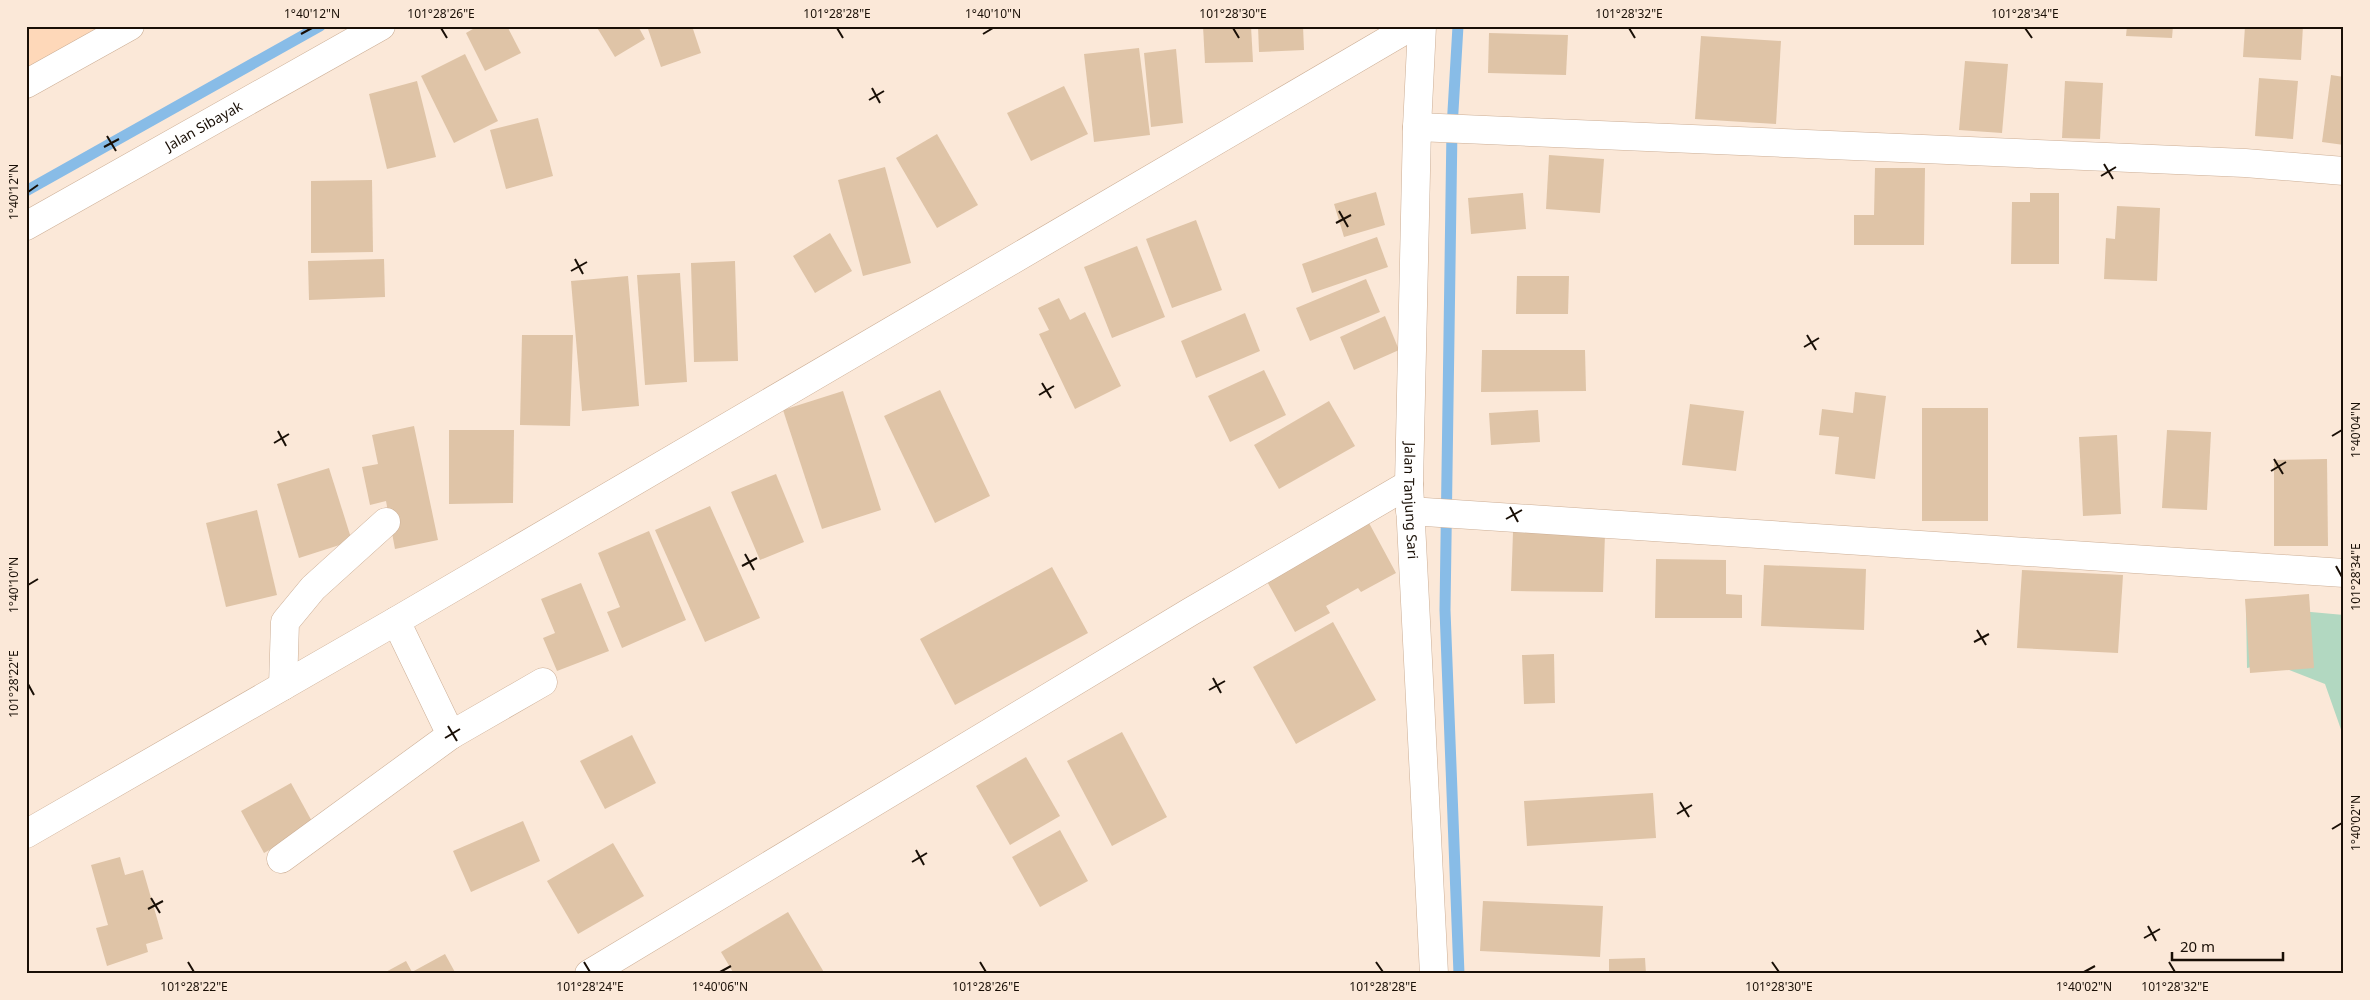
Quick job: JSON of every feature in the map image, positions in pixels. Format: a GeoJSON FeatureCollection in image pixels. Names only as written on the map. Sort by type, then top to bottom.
{"type":"FeatureCollection","features":[{"type":"Feature","properties":{"kind":"street"},"geometry":{"type":"LineString","coordinates":[[26,84],[130,26]]}},
{"type":"Feature","properties":{"kind":"street","name":"Jalan Sibayak"},"geometry":{"type":"LineString","coordinates":[[26,226],[381,26]]}},
{"type":"Feature","properties":{"kind":"street"},"geometry":{"type":"LineString","coordinates":[[26,834],[396,621],[1412,26]]}},
{"type":"Feature","properties":{"kind":"street","name":"Jalan Tanjung Sari"},"geometry":{"type":"LineString","coordinates":[[1422,26],[1429,127],[1409,484],[1429,513],[1434,974]]}},
{"type":"Feature","properties":{"kind":"street"},"geometry":{"type":"LineString","coordinates":[[1429,127],[2245,162],[2344,170]]}},
{"type":"Feature","properties":{"kind":"street"},"geometry":{"type":"LineString","coordinates":[[589,974],[1190,612],[1409,484]]}},
{"type":"Feature","properties":{"kind":"street"},"geometry":{"type":"LineString","coordinates":[[1429,513],[2344,573]]}},
{"type":"Feature","properties":{"kind":"street"},"geometry":{"type":"LineString","coordinates":[[283,686],[285,622],[313,588],[386,522]]}},
{"type":"Feature","properties":{"kind":"street"},"geometry":{"type":"LineString","coordinates":[[396,621],[450,734]]}},
{"type":"Feature","properties":{"kind":"street"},"geometry":{"type":"LineString","coordinates":[[281,859],[450,734],[543,682]]}},
{"type":"Feature","properties":{"kind":"shaded area"},"geometry":{"type":"Polygon","coordinates":[[[26,26],[110,26],[26,74],[26,26]]]}},
{"type":"Feature","properties":{"kind":"green space"},"geometry":{"type":"Polygon","coordinates":[[[2246,606],[2344,615],[2344,738],[2325,684],[2271,663],[2247,668],[2246,606]]]}},
{"type":"Feature","properties":{"kind":"building"},"geometry":{"type":"Polygon","coordinates":[[[478,26],[507,26],[521,53],[485,71],[466,33],[478,26]]]}},
{"type":"Feature","properties":{"kind":"building"},"geometry":{"type":"Polygon","coordinates":[[[596,26],[638,26],[645,39],[615,57],[596,26]]]}},
{"type":"Feature","properties":{"kind":"building"},"geometry":{"type":"Polygon","coordinates":[[[647,26],[692,26],[701,53],[661,67],[647,26]]]}},
{"type":"Feature","properties":{"kind":"building"},"geometry":{"type":"Polygon","coordinates":[[[1203,26],[1251,26],[1253,62],[1205,63],[1203,26]]]}},
{"type":"Feature","properties":{"kind":"building"},"geometry":{"type":"Polygon","coordinates":[[[1258,26],[1303,26],[1304,50],[1259,52],[1258,26]]]}},
{"type":"Feature","properties":{"kind":"building"},"geometry":{"type":"Polygon","coordinates":[[[2013,26],[2064,26],[2064,29],[2013,26]]]}},
{"type":"Feature","properties":{"kind":"building"},"geometry":{"type":"Polygon","coordinates":[[[2127,26],[2173,26],[2172,38],[2126,36],[2127,26]]]}},
{"type":"Feature","properties":{"kind":"building"},"geometry":{"type":"Polygon","coordinates":[[[2245,26],[2303,26],[2301,60],[2243,57],[2245,26]]]}},
{"type":"Feature","properties":{"kind":"building"},"geometry":{"type":"Polygon","coordinates":[[[1489,33],[1568,35],[1566,75],[1488,73],[1489,33]]]}},
{"type":"Feature","properties":{"kind":"building"},"geometry":{"type":"Polygon","coordinates":[[[1701,36],[1781,41],[1776,124],[1695,119],[1701,36]]]}},
{"type":"Feature","properties":{"kind":"building"},"geometry":{"type":"Polygon","coordinates":[[[1139,48],[1150,135],[1094,142],[1084,54],[1139,48]]]}},
{"type":"Feature","properties":{"kind":"building"},"geometry":{"type":"Polygon","coordinates":[[[1176,49],[1183,123],[1151,127],[1144,53],[1176,49]]]}},
{"type":"Feature","properties":{"kind":"building"},"geometry":{"type":"Polygon","coordinates":[[[465,54],[498,121],[454,143],[421,76],[465,54]]]}},
{"type":"Feature","properties":{"kind":"building"},"geometry":{"type":"Polygon","coordinates":[[[1965,61],[2008,64],[2002,133],[1959,130],[1965,61]]]}},
{"type":"Feature","properties":{"kind":"building"},"geometry":{"type":"Polygon","coordinates":[[[2331,75],[2344,77],[2344,145],[2322,142],[2331,75]]]}},
{"type":"Feature","properties":{"kind":"building"},"geometry":{"type":"Polygon","coordinates":[[[2259,78],[2298,81],[2293,139],[2255,136],[2259,78]]]}},
{"type":"Feature","properties":{"kind":"building"},"geometry":{"type":"Polygon","coordinates":[[[417,81],[436,157],[387,169],[369,94],[417,81]]]}},
{"type":"Feature","properties":{"kind":"building"},"geometry":{"type":"Polygon","coordinates":[[[2065,81],[2103,83],[2100,139],[2062,138],[2065,81]]]}},
{"type":"Feature","properties":{"kind":"building"},"geometry":{"type":"Polygon","coordinates":[[[1064,86],[1088,134],[1031,161],[1007,113],[1064,86]]]}},
{"type":"Feature","properties":{"kind":"building"},"geometry":{"type":"Polygon","coordinates":[[[538,118],[553,176],[506,189],[490,130],[538,118]]]}},
{"type":"Feature","properties":{"kind":"building"},"geometry":{"type":"Polygon","coordinates":[[[937,134],[978,205],[937,228],[896,158],[937,134]]]}},
{"type":"Feature","properties":{"kind":"building"},"geometry":{"type":"Polygon","coordinates":[[[1549,155],[1604,159],[1600,213],[1546,209],[1549,155]]]}},
{"type":"Feature","properties":{"kind":"building"},"geometry":{"type":"Polygon","coordinates":[[[885,167],[911,263],[863,276],[838,180],[885,167]]]}},
{"type":"Feature","properties":{"kind":"building"},"geometry":{"type":"Polygon","coordinates":[[[1875,168],[1925,168],[1924,245],[1854,245],[1854,215],[1874,215],[1875,168]]]}},
{"type":"Feature","properties":{"kind":"building"},"geometry":{"type":"Polygon","coordinates":[[[372,180],[373,252],[311,253],[311,181],[372,180]]]}},
{"type":"Feature","properties":{"kind":"building"},"geometry":{"type":"Polygon","coordinates":[[[1376,192],[1385,225],[1344,237],[1334,204],[1376,192]]]}},
{"type":"Feature","properties":{"kind":"building"},"geometry":{"type":"Polygon","coordinates":[[[1523,193],[1526,229],[1471,234],[1468,198],[1523,193]]]}},
{"type":"Feature","properties":{"kind":"building"},"geometry":{"type":"Polygon","coordinates":[[[2030,193],[2059,193],[2059,264],[2011,264],[2012,202],[2030,202],[2030,193]]]}},
{"type":"Feature","properties":{"kind":"building"},"geometry":{"type":"Polygon","coordinates":[[[2117,206],[2160,208],[2157,281],[2104,279],[2106,238],[2115,239],[2117,206]]]}},
{"type":"Feature","properties":{"kind":"building"},"geometry":{"type":"Polygon","coordinates":[[[1196,220],[1222,290],[1172,308],[1146,239],[1196,220]]]}},
{"type":"Feature","properties":{"kind":"building"},"geometry":{"type":"Polygon","coordinates":[[[830,233],[852,271],[815,293],[793,256],[830,233]]]}},
{"type":"Feature","properties":{"kind":"building"},"geometry":{"type":"Polygon","coordinates":[[[1377,237],[1388,267],[1312,293],[1302,264],[1377,237]]]}},
{"type":"Feature","properties":{"kind":"building"},"geometry":{"type":"Polygon","coordinates":[[[1137,246],[1165,317],[1112,338],[1084,267],[1137,246]]]}},
{"type":"Feature","properties":{"kind":"building"},"geometry":{"type":"Polygon","coordinates":[[[384,259],[385,297],[309,300],[308,261],[384,259]]]}},
{"type":"Feature","properties":{"kind":"building"},"geometry":{"type":"Polygon","coordinates":[[[735,261],[738,361],[694,362],[691,263],[735,261]]]}},
{"type":"Feature","properties":{"kind":"building"},"geometry":{"type":"Polygon","coordinates":[[[680,273],[687,382],[645,385],[637,275],[680,273]]]}},
{"type":"Feature","properties":{"kind":"building"},"geometry":{"type":"Polygon","coordinates":[[[628,276],[639,406],[582,411],[571,281],[628,276]]]}},
{"type":"Feature","properties":{"kind":"building"},"geometry":{"type":"Polygon","coordinates":[[[1517,276],[1569,276],[1568,314],[1516,314],[1517,276]]]}},
{"type":"Feature","properties":{"kind":"building"},"geometry":{"type":"Polygon","coordinates":[[[1366,279],[1380,312],[1310,341],[1296,308],[1366,279]]]}},
{"type":"Feature","properties":{"kind":"building"},"geometry":{"type":"Polygon","coordinates":[[[1059,298],[1070,320],[1085,312],[1121,386],[1075,409],[1039,334],[1049,330],[1038,308],[1059,298]]]}},
{"type":"Feature","properties":{"kind":"building"},"geometry":{"type":"Polygon","coordinates":[[[1245,313],[1260,351],[1196,378],[1181,341],[1245,313]]]}},
{"type":"Feature","properties":{"kind":"building"},"geometry":{"type":"Polygon","coordinates":[[[1385,316],[1399,350],[1354,370],[1340,337],[1385,316]]]}},
{"type":"Feature","properties":{"kind":"building"},"geometry":{"type":"Polygon","coordinates":[[[522,335],[573,335],[570,426],[520,425],[522,335]]]}},
{"type":"Feature","properties":{"kind":"building"},"geometry":{"type":"Polygon","coordinates":[[[1482,350],[1585,350],[1586,391],[1481,392],[1482,350]]]}},
{"type":"Feature","properties":{"kind":"building"},"geometry":{"type":"Polygon","coordinates":[[[1264,370],[1286,415],[1230,442],[1208,396],[1264,370]]]}},
{"type":"Feature","properties":{"kind":"building"},"geometry":{"type":"Polygon","coordinates":[[[940,390],[990,496],[935,523],[884,416],[940,390]]]}},
{"type":"Feature","properties":{"kind":"building"},"geometry":{"type":"Polygon","coordinates":[[[843,391],[881,510],[822,529],[783,410],[843,391]]]}},
{"type":"Feature","properties":{"kind":"building"},"geometry":{"type":"Polygon","coordinates":[[[1855,392],[1886,396],[1875,479],[1835,474],[1839,437],[1819,435],[1822,409],[1853,413],[1855,392]]]}},
{"type":"Feature","properties":{"kind":"building"},"geometry":{"type":"Polygon","coordinates":[[[1329,401],[1355,446],[1279,489],[1254,445],[1329,401]]]}},
{"type":"Feature","properties":{"kind":"building"},"geometry":{"type":"Polygon","coordinates":[[[1690,404],[1744,411],[1736,471],[1682,465],[1690,404]]]}},
{"type":"Feature","properties":{"kind":"building"},"geometry":{"type":"Polygon","coordinates":[[[1922,408],[1988,408],[1988,521],[1922,521],[1922,408]]]}},
{"type":"Feature","properties":{"kind":"building"},"geometry":{"type":"Polygon","coordinates":[[[1538,410],[1540,442],[1491,445],[1489,413],[1538,410]]]}},
{"type":"Feature","properties":{"kind":"building"},"geometry":{"type":"Polygon","coordinates":[[[414,426],[438,540],[395,549],[386,501],[370,505],[362,467],[378,464],[372,435],[414,426]]]}},
{"type":"Feature","properties":{"kind":"building"},"geometry":{"type":"Polygon","coordinates":[[[449,430],[514,430],[513,503],[449,504],[449,430]]]}},
{"type":"Feature","properties":{"kind":"building"},"geometry":{"type":"Polygon","coordinates":[[[2167,430],[2211,432],[2207,510],[2162,508],[2167,430]]]}},
{"type":"Feature","properties":{"kind":"building"},"geometry":{"type":"Polygon","coordinates":[[[2117,435],[2121,514],[2083,516],[2079,437],[2117,435]]]}},
{"type":"Feature","properties":{"kind":"building"},"geometry":{"type":"Polygon","coordinates":[[[2327,459],[2328,546],[2274,546],[2274,460],[2327,459]]]}},
{"type":"Feature","properties":{"kind":"building"},"geometry":{"type":"Polygon","coordinates":[[[329,468],[352,541],[299,558],[277,484],[329,468]]]}},
{"type":"Feature","properties":{"kind":"building"},"geometry":{"type":"Polygon","coordinates":[[[776,474],[804,542],[760,560],[731,492],[776,474]]]}},
{"type":"Feature","properties":{"kind":"building"},"geometry":{"type":"Polygon","coordinates":[[[710,506],[760,618],[705,642],[655,530],[710,506]]]}},
{"type":"Feature","properties":{"kind":"building"},"geometry":{"type":"Polygon","coordinates":[[[257,510],[277,595],[226,607],[206,523],[257,510]]]}},
{"type":"Feature","properties":{"kind":"building"},"geometry":{"type":"Polygon","coordinates":[[[1369,523],[1396,573],[1361,592],[1358,588],[1326,606],[1330,613],[1295,632],[1264,576],[1369,523]]]}},
{"type":"Feature","properties":{"kind":"building"},"geometry":{"type":"Polygon","coordinates":[[[649,531],[686,620],[622,648],[607,612],[620,607],[598,553],[649,531]]]}},
{"type":"Feature","properties":{"kind":"building"},"geometry":{"type":"Polygon","coordinates":[[[1513,532],[1605,534],[1603,592],[1511,591],[1513,532]]]}},
{"type":"Feature","properties":{"kind":"building"},"geometry":{"type":"Polygon","coordinates":[[[1656,559],[1726,560],[1726,594],[1742,595],[1742,618],[1655,618],[1656,559]]]}},
{"type":"Feature","properties":{"kind":"building"},"geometry":{"type":"Polygon","coordinates":[[[1764,565],[1866,569],[1864,630],[1761,626],[1764,565]]]}},
{"type":"Feature","properties":{"kind":"building"},"geometry":{"type":"Polygon","coordinates":[[[1052,567],[1088,633],[955,705],[920,639],[1052,567]]]}},
{"type":"Feature","properties":{"kind":"building"},"geometry":{"type":"Polygon","coordinates":[[[2022,570],[2123,575],[2118,653],[2017,648],[2022,570]]]}},
{"type":"Feature","properties":{"kind":"building"},"geometry":{"type":"Polygon","coordinates":[[[581,583],[609,651],[557,671],[543,638],[555,633],[541,599],[581,583]]]}},
{"type":"Feature","properties":{"kind":"building"},"geometry":{"type":"Polygon","coordinates":[[[2309,594],[2314,668],[2250,673],[2245,599],[2309,594]]]}},
{"type":"Feature","properties":{"kind":"building"},"geometry":{"type":"Polygon","coordinates":[[[1333,622],[1376,700],[1296,744],[1253,667],[1333,622]]]}},
{"type":"Feature","properties":{"kind":"building"},"geometry":{"type":"Polygon","coordinates":[[[1554,654],[1555,703],[1524,704],[1522,655],[1554,654]]]}},
{"type":"Feature","properties":{"kind":"building"},"geometry":{"type":"Polygon","coordinates":[[[1122,732],[1167,817],[1112,846],[1067,761],[1122,732]]]}},
{"type":"Feature","properties":{"kind":"building"},"geometry":{"type":"Polygon","coordinates":[[[632,735],[656,783],[605,809],[580,761],[632,735]]]}},
{"type":"Feature","properties":{"kind":"building"},"geometry":{"type":"Polygon","coordinates":[[[1026,757],[1060,816],[1010,845],[976,786],[1026,757]]]}},
{"type":"Feature","properties":{"kind":"building"},"geometry":{"type":"Polygon","coordinates":[[[291,783],[314,825],[264,853],[241,811],[291,783]]]}},
{"type":"Feature","properties":{"kind":"building"},"geometry":{"type":"Polygon","coordinates":[[[1653,793],[1656,838],[1527,846],[1524,801],[1653,793]]]}},
{"type":"Feature","properties":{"kind":"building"},"geometry":{"type":"Polygon","coordinates":[[[523,821],[540,861],[471,892],[453,851],[523,821]]]}},
{"type":"Feature","properties":{"kind":"building"},"geometry":{"type":"Polygon","coordinates":[[[1060,830],[1088,881],[1040,907],[1012,857],[1060,830]]]}},
{"type":"Feature","properties":{"kind":"building"},"geometry":{"type":"Polygon","coordinates":[[[613,843],[644,896],[578,934],[547,881],[613,843]]]}},
{"type":"Feature","properties":{"kind":"building"},"geometry":{"type":"Polygon","coordinates":[[[120,857],[125,875],[143,870],[163,939],[146,944],[148,952],[107,966],[96,928],[108,925],[91,865],[120,857]]]}},
{"type":"Feature","properties":{"kind":"building"},"geometry":{"type":"Polygon","coordinates":[[[1483,901],[1603,906],[1600,957],[1480,951],[1483,901]]]}},
{"type":"Feature","properties":{"kind":"building"},"geometry":{"type":"Polygon","coordinates":[[[788,912],[825,974],[734,974],[721,952],[788,912]]]}},
{"type":"Feature","properties":{"kind":"building"},"geometry":{"type":"Polygon","coordinates":[[[445,954],[456,974],[382,974],[406,961],[412,972],[445,954]]]}},
{"type":"Feature","properties":{"kind":"building"},"geometry":{"type":"Polygon","coordinates":[[[1645,958],[1646,974],[1609,974],[1609,959],[1645,958]]]}},
{"type":"Feature","properties":{"kind":"building"},"geometry":{"type":"Polygon","coordinates":[[[1598,971],[1598,974],[1562,974],[1562,972],[1598,971]]]}},
{"type":"Feature","properties":{"kind":"waterway"},"geometry":{"type":"LineString","coordinates":[[26,191],[320,26]]}},
{"type":"Feature","properties":{"kind":"waterway"},"geometry":{"type":"LineString","coordinates":[[1458,26],[1452,128],[1445,610],[1459,974]]}}]}
